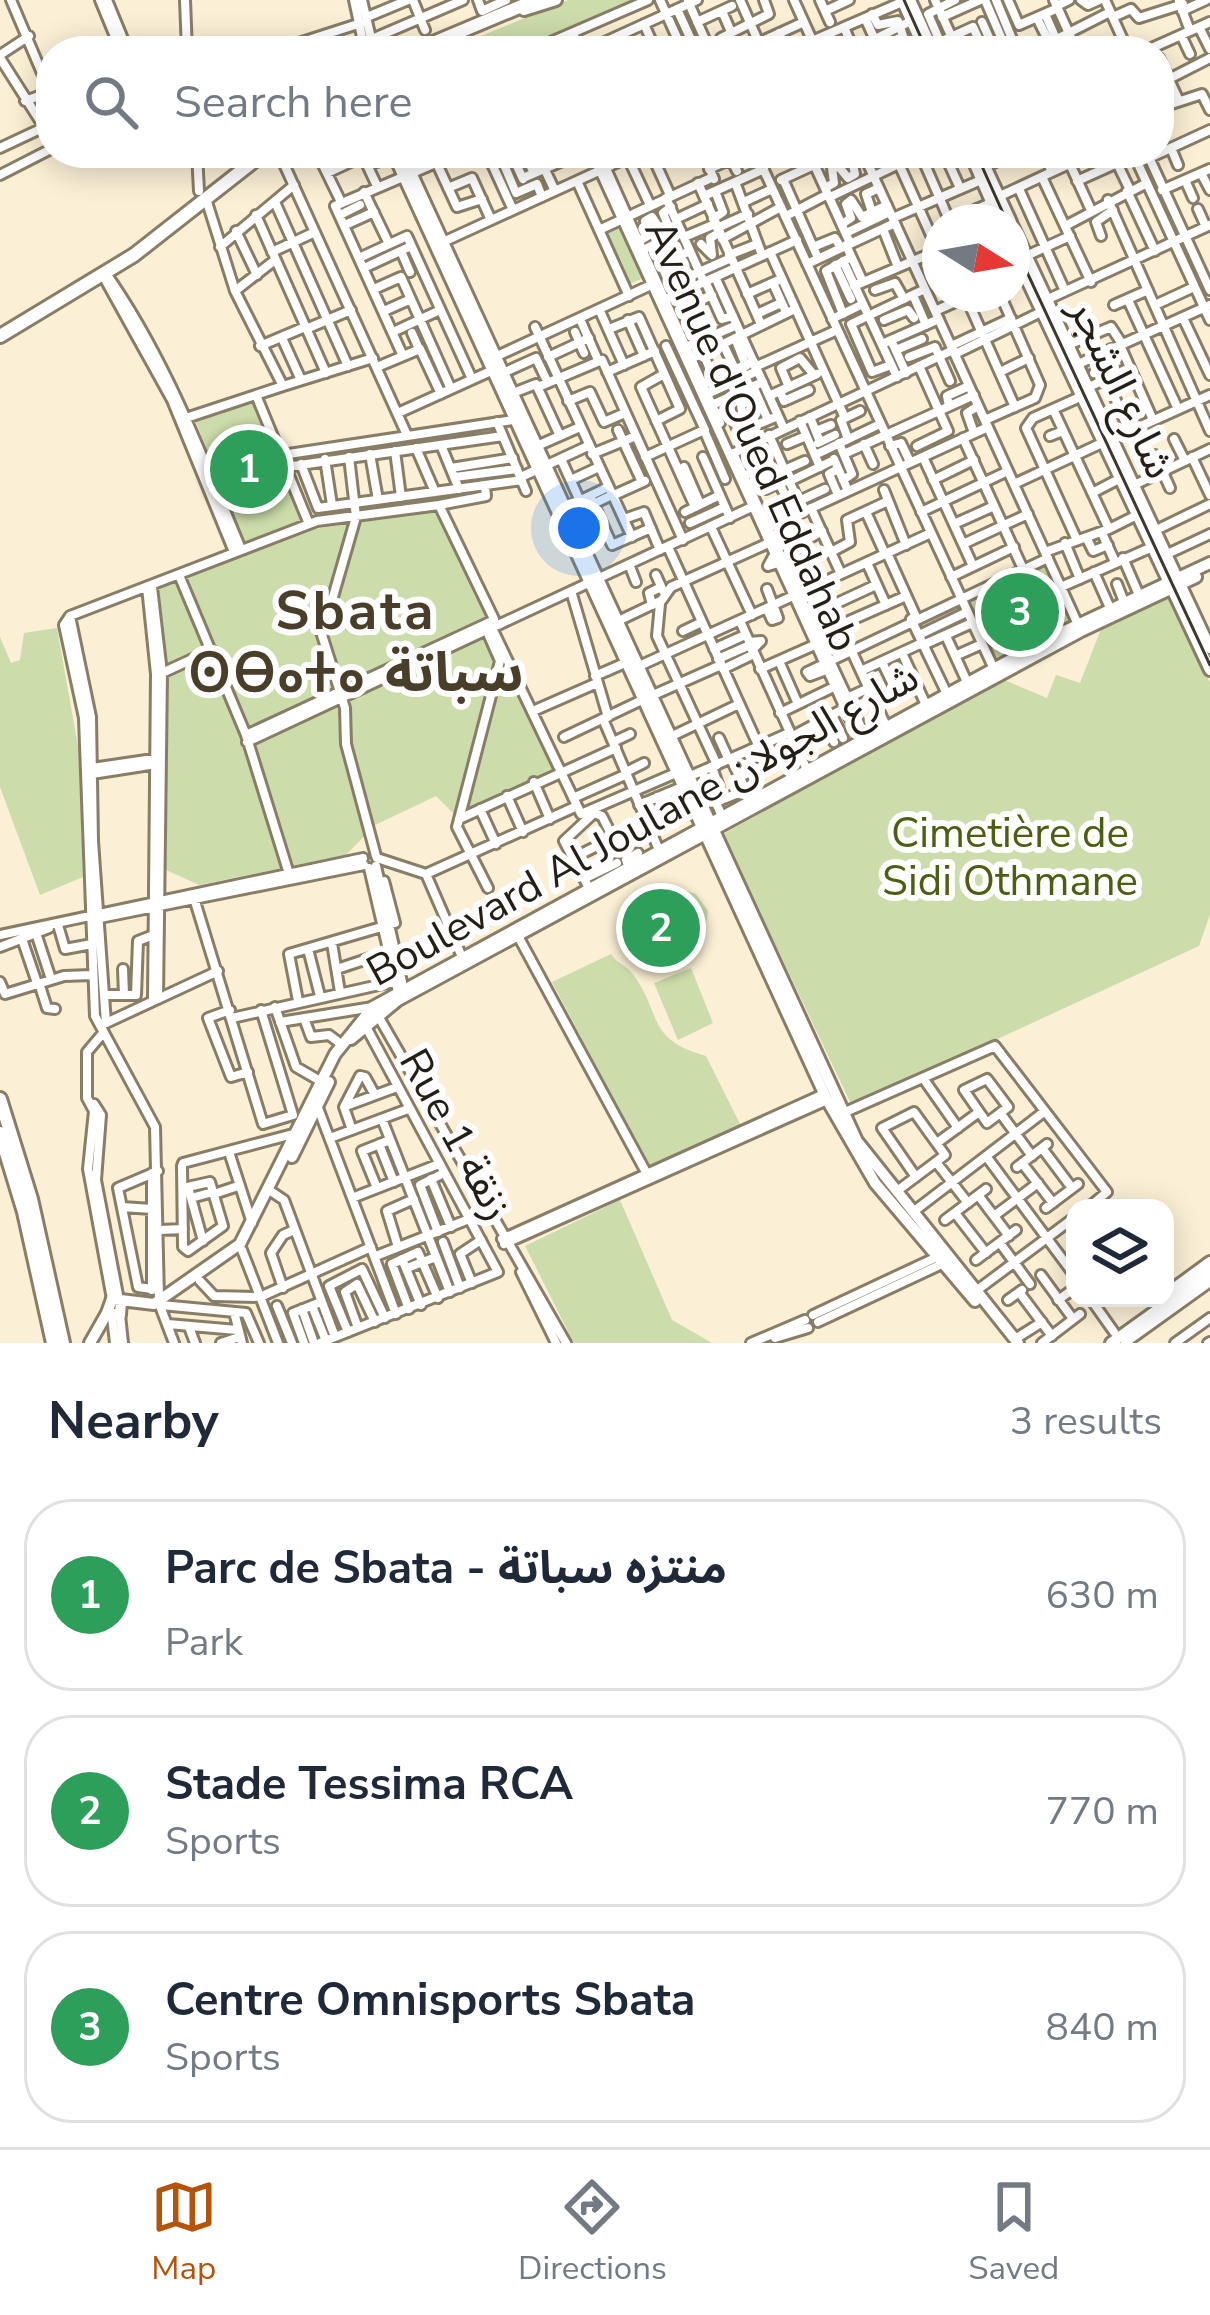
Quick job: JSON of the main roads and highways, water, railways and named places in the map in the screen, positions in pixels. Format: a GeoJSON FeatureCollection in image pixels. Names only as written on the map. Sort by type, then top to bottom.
{"type":"FeatureCollection","features":[{"type":"Feature","properties":{"kind":"highway"},"geometry":{"type":"LineString","coordinates":[[444,36],[483,16],[547,0]]}},
{"type":"Feature","properties":{"kind":"highway"},"geometry":{"type":"LineString","coordinates":[[463,36],[529,3]]}},
{"type":"Feature","properties":{"kind":"highway"},"geometry":{"type":"LineString","coordinates":[[0,333],[104,273],[237,168]]}},
{"type":"Feature","properties":{"kind":"highway"},"geometry":{"type":"LineString","coordinates":[[0,333],[116,260],[243,168]]}},
{"type":"Feature","properties":{"kind":"highway"},"geometry":{"type":"LineString","coordinates":[[0,1099],[31,1198],[63,1343]]}},
{"type":"Feature","properties":{"kind":"highway"},"geometry":{"type":"LineString","coordinates":[[0,1132],[24,1211],[53,1343]]}},
{"type":"Feature","properties":{"kind":"main road"},"geometry":{"type":"LineString","coordinates":[[529,3],[556,0]]}},
{"type":"Feature","properties":{"kind":"main road"},"geometry":{"type":"LineString","coordinates":[[904,2],[906,24],[920,36]]}},
{"type":"Feature","properties":{"kind":"main road"},"geometry":{"type":"LineString","coordinates":[[904,2],[925,36]]}},
{"type":"Feature","properties":{"kind":"main road"},"geometry":{"type":"LineString","coordinates":[[406,168],[497,366],[513,420],[566,512],[601,609],[809,1050],[909,1216],[1014,1342]]}},
{"type":"Feature","properties":{"kind":"main road","name":"شارع الشجر"},"geometry":{"type":"LineString","coordinates":[[981,168],[998,204]]}},
{"type":"Feature","properties":{"kind":"main road"},"geometry":{"type":"LineString","coordinates":[[411,175],[630,665]]}},
{"type":"Feature","properties":{"kind":"main road","name":"شارع الشجر"},"geometry":{"type":"LineString","coordinates":[[995,200],[996,204]]}},
{"type":"Feature","properties":{"kind":"main road","name":"شارع الشجر"},"geometry":{"type":"LineString","coordinates":[[1030,266],[1083,393],[1132,486],[1173,584]]}},
{"type":"Feature","properties":{"kind":"main road","name":"شارع الشجر"},"geometry":{"type":"LineString","coordinates":[[1030,288],[1067,345],[1083,393]]}},
{"type":"Feature","properties":{"kind":"main road","name":"شارع الشجر"},"geometry":{"type":"LineString","coordinates":[[1106,441],[1135,516],[1173,584]]}},
{"type":"Feature","properties":{"kind":"main road"},"geometry":{"type":"LineString","coordinates":[[1190,605],[1190,590],[1206,569]]}},
{"type":"Feature","properties":{"kind":"main road","name":"Boulevard Al Joulane شارع الجولان"},"geometry":{"type":"LineString","coordinates":[[158,1302],[200,1281],[242,1250],[342,1054],[374,1010],[518,936],[706,828],[1056,639],[1206,569]]}},
{"type":"Feature","properties":{"kind":"main road"},"geometry":{"type":"LineString","coordinates":[[1173,584],[1190,605],[1210,648]]}},
{"type":"Feature","properties":{"kind":"main road"},"geometry":{"type":"LineString","coordinates":[[1173,584],[1210,670]]}},
{"type":"Feature","properties":{"kind":"main road","name":"Boulevard Al Joulane شارع الجولان"},"geometry":{"type":"LineString","coordinates":[[1079,627],[1110,608],[1173,584]]}},
{"type":"Feature","properties":{"kind":"main road","name":"Boulevard Al Joulane شارع الجولان"},"geometry":{"type":"LineString","coordinates":[[158,1302],[240,1244],[252,1218],[274,1195],[298,1117],[341,1044],[400,985],[462,957],[622,865],[706,828],[716,803],[748,795],[865,743],[886,726],[995,672]]}},
{"type":"Feature","properties":{"kind":"main road"},"geometry":{"type":"LineString","coordinates":[[646,698],[668,737],[682,779]]}},
{"type":"Feature","properties":{"kind":"main road"},"geometry":{"type":"LineString","coordinates":[[809,1050],[825,1097],[855,1154],[976,1291],[1014,1342]]}},
{"type":"Feature","properties":{"kind":"main road"},"geometry":{"type":"LineString","coordinates":[[1174,1289],[1210,1262]]}},
{"type":"Feature","properties":{"kind":"main road"},"geometry":{"type":"LineString","coordinates":[[1100,1343],[1210,1272]]}},
{"type":"Feature","properties":{"kind":"main road"},"geometry":{"type":"LineString","coordinates":[[90,1343],[116,1308],[158,1302]]}},
{"type":"Feature","properties":{"kind":"main road"},"geometry":{"type":"LineString","coordinates":[[1112,1338],[1151,1307]]}},
{"type":"Feature","properties":{"kind":"tram line"},"geometry":{"type":"LineString","coordinates":[[904,0],[920,36]]}},
{"type":"Feature","properties":{"kind":"tram line"},"geometry":{"type":"LineString","coordinates":[[983,168],[999,204]]}},
{"type":"Feature","properties":{"kind":"tram line"},"geometry":{"type":"LineString","coordinates":[[1030,279],[1210,665]]}},
{"type":"Feature","properties":{"kind":"place","name":"Parc de Sbata - منتزه سباتة"},"geometry":{"type":"Point","coordinates":[249,469]}},
{"type":"Feature","properties":{"kind":"place","name":"Centre Omnisports Sbata"},"geometry":{"type":"Point","coordinates":[1020,612]}},
{"type":"Feature","properties":{"kind":"place","name":"Stade Tessima RCA"},"geometry":{"type":"Point","coordinates":[661,928]}},
{"type":"Feature","properties":{"kind":"district","name":"Sbata ⵙⴱⴰⵜⴰ سباتة"},"geometry":{"type":"Point","coordinates":[356,641]}},
{"type":"Feature","properties":{"kind":"park label","name":"Cimetière de Sidi Othmane"},"geometry":{"type":"Point","coordinates":[1010,856]}}]}
